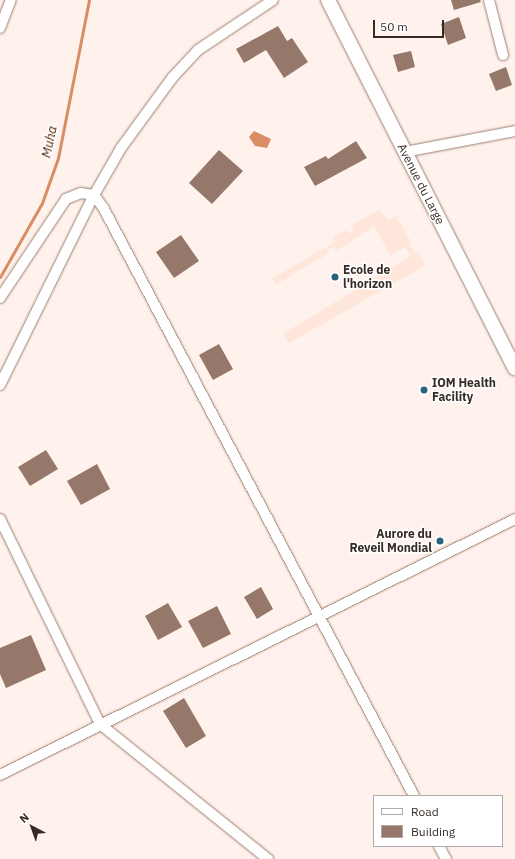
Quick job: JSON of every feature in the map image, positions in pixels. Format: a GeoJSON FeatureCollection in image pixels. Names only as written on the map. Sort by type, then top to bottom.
{"type":"FeatureCollection","features":[{"type":"Feature","properties":{"kind":"main road","name":"Avenue du Large"},"geometry":{"type":"LineString","coordinates":[[328,0],[515,368]]}},
{"type":"Feature","properties":{"kind":"street"},"geometry":{"type":"LineString","coordinates":[[0,28],[11,0]]}},
{"type":"Feature","properties":{"kind":"street"},"geometry":{"type":"LineString","coordinates":[[0,386],[94,196],[121,148],[172,78],[198,50],[273,0]]}},
{"type":"Feature","properties":{"kind":"street"},"geometry":{"type":"LineString","coordinates":[[489,0],[502,55]]}},
{"type":"Feature","properties":{"kind":"street"},"geometry":{"type":"LineString","coordinates":[[405,152],[515,131]]}},
{"type":"Feature","properties":{"kind":"street"},"geometry":{"type":"LineString","coordinates":[[0,298],[66,199],[81,193],[94,196],[104,209],[413,795]]}},
{"type":"Feature","properties":{"kind":"street"},"geometry":{"type":"LineString","coordinates":[[0,519],[100,724],[268,859]]}},
{"type":"Feature","properties":{"kind":"street"},"geometry":{"type":"LineString","coordinates":[[0,775],[515,519]]}},
{"type":"Feature","properties":{"kind":"street"},"geometry":{"type":"LineString","coordinates":[[440,847],[446,859]]}},
{"type":"Feature","properties":{"kind":"shaded area"},"geometry":{"type":"Polygon","coordinates":[[[254,131],[271,139],[267,148],[255,146],[249,137],[254,131]]]}},
{"type":"Feature","properties":{"kind":"shaded area"},"geometry":{"type":"Polygon","coordinates":[[[379,210],[389,220],[396,216],[410,240],[409,244],[415,253],[418,252],[426,265],[289,343],[283,334],[411,256],[405,247],[391,256],[374,226],[336,251],[334,247],[328,249],[329,253],[275,285],[273,278],[335,242],[332,237],[347,230],[351,234],[354,231],[352,225],[379,210]]]}},
{"type":"Feature","properties":{"kind":"building"},"geometry":{"type":"Polygon","coordinates":[[[451,0],[480,0],[481,2],[454,10],[451,0]]]}},
{"type":"Feature","properties":{"kind":"building"},"geometry":{"type":"Polygon","coordinates":[[[459,17],[466,38],[448,45],[441,24],[459,17]]]}},
{"type":"Feature","properties":{"kind":"building"},"geometry":{"type":"Polygon","coordinates":[[[278,26],[287,41],[292,38],[308,62],[284,78],[266,50],[244,63],[236,49],[278,26]]]}},
{"type":"Feature","properties":{"kind":"building"},"geometry":{"type":"Polygon","coordinates":[[[411,51],[415,67],[398,72],[393,55],[411,51]]]}},
{"type":"Feature","properties":{"kind":"building"},"geometry":{"type":"Polygon","coordinates":[[[506,67],[512,85],[496,91],[489,74],[506,67]]]}},
{"type":"Feature","properties":{"kind":"building"},"geometry":{"type":"Polygon","coordinates":[[[356,141],[367,158],[315,186],[304,167],[326,156],[328,159],[356,141]]]}},
{"type":"Feature","properties":{"kind":"building"},"geometry":{"type":"Polygon","coordinates":[[[219,150],[243,171],[212,204],[189,183],[219,150]]]}},
{"type":"Feature","properties":{"kind":"building"},"geometry":{"type":"Polygon","coordinates":[[[181,235],[199,261],[174,278],[156,252],[181,235]]]}},
{"type":"Feature","properties":{"kind":"building"},"geometry":{"type":"Polygon","coordinates":[[[219,344],[233,369],[213,380],[199,355],[219,344]]]}},
{"type":"Feature","properties":{"kind":"building"},"geometry":{"type":"Polygon","coordinates":[[[46,450],[58,469],[30,486],[18,467],[46,450]]]}},
{"type":"Feature","properties":{"kind":"building"},"geometry":{"type":"Polygon","coordinates":[[[97,464],[110,489],[81,505],[67,481],[97,464]]]}},
{"type":"Feature","properties":{"kind":"building"},"geometry":{"type":"Polygon","coordinates":[[[261,587],[273,609],[257,619],[244,597],[261,587]]]}},
{"type":"Feature","properties":{"kind":"building"},"geometry":{"type":"Polygon","coordinates":[[[168,603],[182,627],[158,640],[145,616],[168,603]]]}},
{"type":"Feature","properties":{"kind":"building"},"geometry":{"type":"Polygon","coordinates":[[[217,606],[231,634],[203,648],[188,621],[217,606]]]}},
{"type":"Feature","properties":{"kind":"building"},"geometry":{"type":"Polygon","coordinates":[[[31,635],[46,670],[6,688],[0,674],[0,648],[31,635]]]}},
{"type":"Feature","properties":{"kind":"building"},"geometry":{"type":"Polygon","coordinates":[[[184,698],[206,736],[186,748],[163,711],[184,698]]]}},
{"type":"Feature","properties":{"kind":"waterway","name":"Muha"},"geometry":{"type":"LineString","coordinates":[[0,277],[42,203],[58,158],[89,0]]}},
{"type":"Feature","properties":{"kind":"place","name":"Ecole de l'horizon"},"geometry":{"type":"Point","coordinates":[335,277]}},
{"type":"Feature","properties":{"kind":"place","name":"IOM Health Facility"},"geometry":{"type":"Point","coordinates":[424,390]}},
{"type":"Feature","properties":{"kind":"place","name":"Aurore du Reveil Mondial"},"geometry":{"type":"Point","coordinates":[440,541]}}]}
